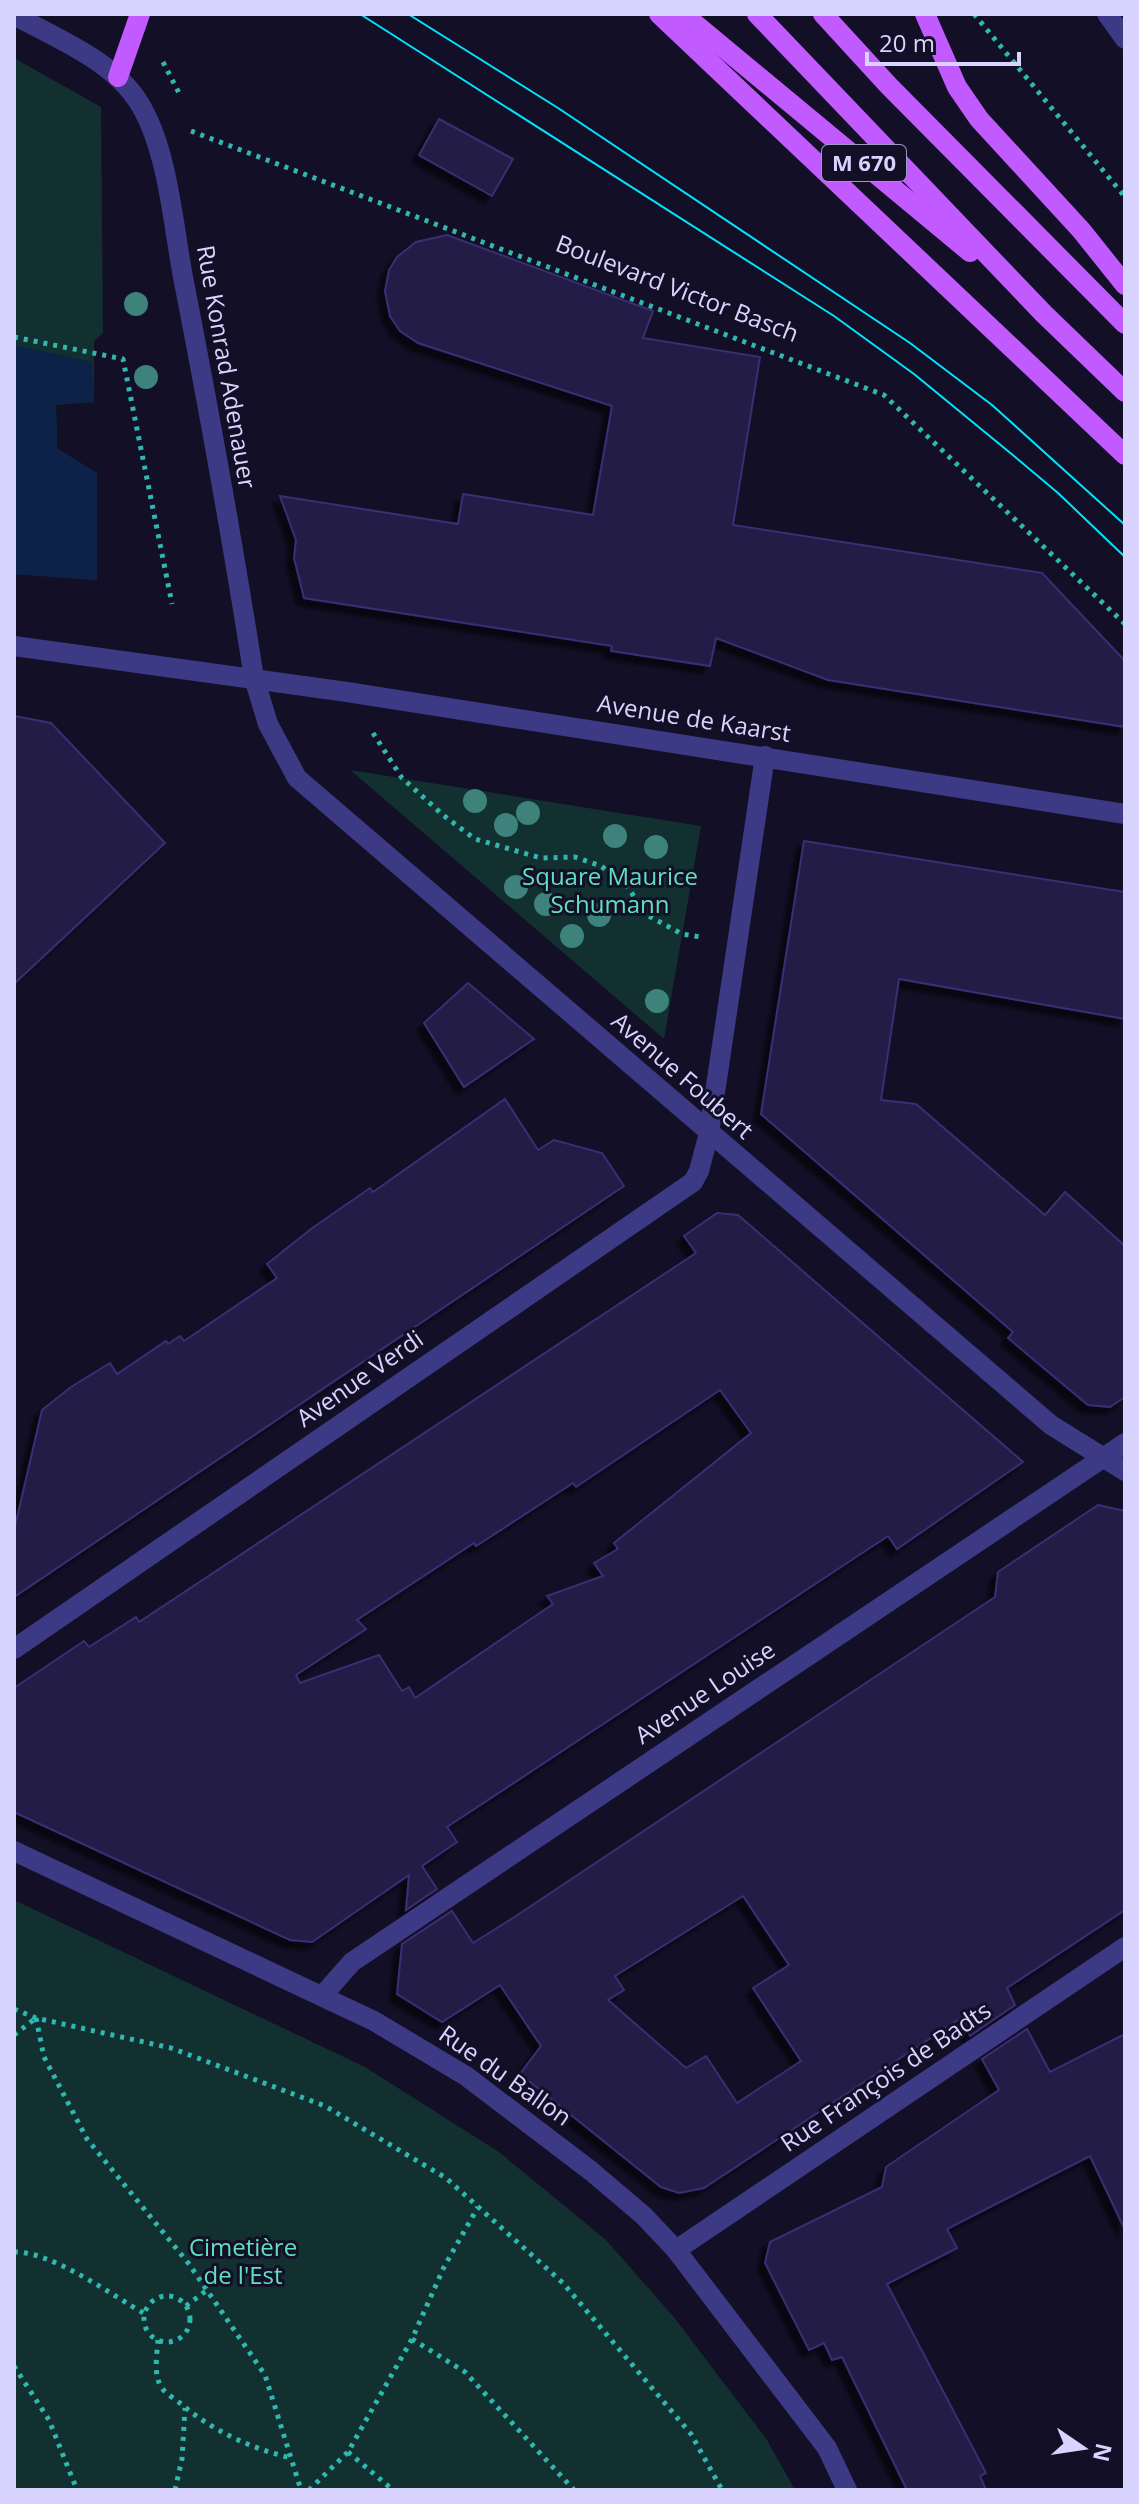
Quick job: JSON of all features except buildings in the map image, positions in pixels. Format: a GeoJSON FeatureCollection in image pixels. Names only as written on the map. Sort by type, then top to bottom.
{"type":"FeatureCollection","features":[{"type":"Feature","properties":{"kind":"main road"},"geometry":{"type":"LineString","coordinates":[[118,77],[140,14]]}},
{"type":"Feature","properties":{"kind":"main road"},"geometry":{"type":"LineString","coordinates":[[659,14],[1125,455]]}},
{"type":"Feature","properties":{"kind":"main road","name":"M 670"},"geometry":{"type":"LineString","coordinates":[[683,14],[1044,314]]}},
{"type":"Feature","properties":{"kind":"main road","name":"M 670"},"geometry":{"type":"LineString","coordinates":[[757,14],[1044,314],[1125,392]]}},
{"type":"Feature","properties":{"kind":"main road","name":"M 670"},"geometry":{"type":"LineString","coordinates":[[823,14],[987,187],[1125,324]]}},
{"type":"Feature","properties":{"kind":"main road"},"geometry":{"type":"LineString","coordinates":[[925,14],[957,87],[979,119],[1081,230],[1125,285]]}},
{"type":"Feature","properties":{"kind":"street"},"geometry":{"type":"LineString","coordinates":[[1107,14],[1125,39]]}},
{"type":"Feature","properties":{"kind":"street"},"geometry":{"type":"LineString","coordinates":[[14,15],[78,50],[118,77]]}},
{"type":"Feature","properties":{"kind":"street","name":"Rue Konrad Adenauer"},"geometry":{"type":"LineString","coordinates":[[118,77],[141,105],[153,132],[163,171],[254,678]]}},
{"type":"Feature","properties":{"kind":"street","name":"Avenue de Kaarst"},"geometry":{"type":"LineString","coordinates":[[14,646],[347,692],[1125,814]]}},
{"type":"Feature","properties":{"kind":"street","name":"Avenue Foubert"},"geometry":{"type":"LineString","coordinates":[[254,678],[268,724],[297,778],[1051,1425],[1125,1471]]}},
{"type":"Feature","properties":{"kind":"street","name":"Avenue Verdi"},"geometry":{"type":"LineString","coordinates":[[14,1649],[693,1182],[709,1133],[765,756]]}},
{"type":"Feature","properties":{"kind":"street","name":"Avenue Louise"},"geometry":{"type":"LineString","coordinates":[[322,1996],[352,1962],[1125,1443]]}},
{"type":"Feature","properties":{"kind":"street","name":"Rue du Ballon"},"geometry":{"type":"LineString","coordinates":[[14,1851],[387,2028],[466,2076],[609,2186],[644,2216],[676,2250],[827,2448],[847,2490]]}},
{"type":"Feature","properties":{"kind":"street","name":"Rue François de Badts"},"geometry":{"type":"LineString","coordinates":[[676,2250],[1125,1947]]}},
{"type":"Feature","properties":{"kind":"path"},"geometry":{"type":"LineString","coordinates":[[974,14],[1125,197]]}},
{"type":"Feature","properties":{"kind":"path","name":"Boulevard Victor Basch"},"geometry":{"type":"LineString","coordinates":[[163,171],[187,129],[884,395],[1125,624]]}},
{"type":"Feature","properties":{"kind":"path"},"geometry":{"type":"LineString","coordinates":[[14,337],[123,359],[172,604]]}},
{"type":"Feature","properties":{"kind":"path"},"geometry":{"type":"LineString","coordinates":[[347,692],[402,778],[475,839],[541,858],[575,857],[601,866],[626,884],[645,914],[682,934],[737,943]]}},
{"type":"Feature","properties":{"kind":"path"},"geometry":{"type":"LineString","coordinates":[[14,2009],[36,2018],[171,2048],[325,2106],[446,2178],[563,2283],[691,2434],[722,2490]]}},
{"type":"Feature","properties":{"kind":"path"},"geometry":{"type":"LineString","coordinates":[[14,2035],[36,2018]]}},
{"type":"Feature","properties":{"kind":"path"},"geometry":{"type":"LineString","coordinates":[[36,2018],[44,2057],[87,2139],[189,2264],[265,2375],[301,2490]]}},
{"type":"Feature","properties":{"kind":"path"},"geometry":{"type":"LineString","coordinates":[[309,2490],[348,2452],[412,2339],[444,2267],[478,2207]]}},
{"type":"Feature","properties":{"kind":"path"},"geometry":{"type":"LineString","coordinates":[[14,2252],[59,2264],[145,2314]]}},
{"type":"Feature","properties":{"kind":"path"},"geometry":{"type":"LineString","coordinates":[[186,2306],[207,2290]]}},
{"type":"Feature","properties":{"kind":"path"},"geometry":{"type":"LineString","coordinates":[[166,2295],[175,2297],[186,2306],[190,2319],[185,2333],[173,2341],[158,2340],[146,2329],[145,2314],[152,2301],[166,2295]]}},
{"type":"Feature","properties":{"kind":"path"},"geometry":{"type":"LineString","coordinates":[[412,2339],[465,2372],[574,2490]]}},
{"type":"Feature","properties":{"kind":"path"},"geometry":{"type":"LineString","coordinates":[[158,2340],[156,2363],[161,2387],[185,2407],[235,2439],[291,2458]]}},
{"type":"Feature","properties":{"kind":"path"},"geometry":{"type":"LineString","coordinates":[[14,2366],[49,2420],[77,2490]]}},
{"type":"Feature","properties":{"kind":"path"},"geometry":{"type":"LineString","coordinates":[[175,2490],[182,2459],[185,2407]]}},
{"type":"Feature","properties":{"kind":"path"},"geometry":{"type":"LineString","coordinates":[[348,2452],[393,2490]]}},
{"type":"Feature","properties":{"kind":"green space"},"geometry":{"type":"Polygon","coordinates":[[[14,58],[101,107],[103,333],[94,341],[94,402],[56,405],[57,449],[97,473],[97,580],[14,574],[14,58]]]}},
{"type":"Feature","properties":{"kind":"green space","name":"Square Maurice Schumann"},"geometry":{"type":"Polygon","coordinates":[[[350,770],[701,826],[664,1039],[350,770]]]}},
{"type":"Feature","properties":{"kind":"green space","name":"Cimetière de l'Est"},"geometry":{"type":"Polygon","coordinates":[[[14,1900],[365,2067],[499,2152],[606,2240],[673,2316],[767,2440],[795,2490],[14,2490],[14,1900]]]}},
{"type":"Feature","properties":{"kind":"water"},"geometry":{"type":"Polygon","coordinates":[[[14,345],[92,362],[94,402],[56,404],[57,448],[97,473],[97,580],[14,574],[14,345]]]}},
{"type":"Feature","properties":{"kind":"tram line"},"geometry":{"type":"LineString","coordinates":[[360,14],[834,316],[914,374],[1014,456],[1125,557]]}},
{"type":"Feature","properties":{"kind":"tram line"},"geometry":{"type":"LineString","coordinates":[[408,14],[558,108],[910,343],[992,405],[1125,525]]}}]}
